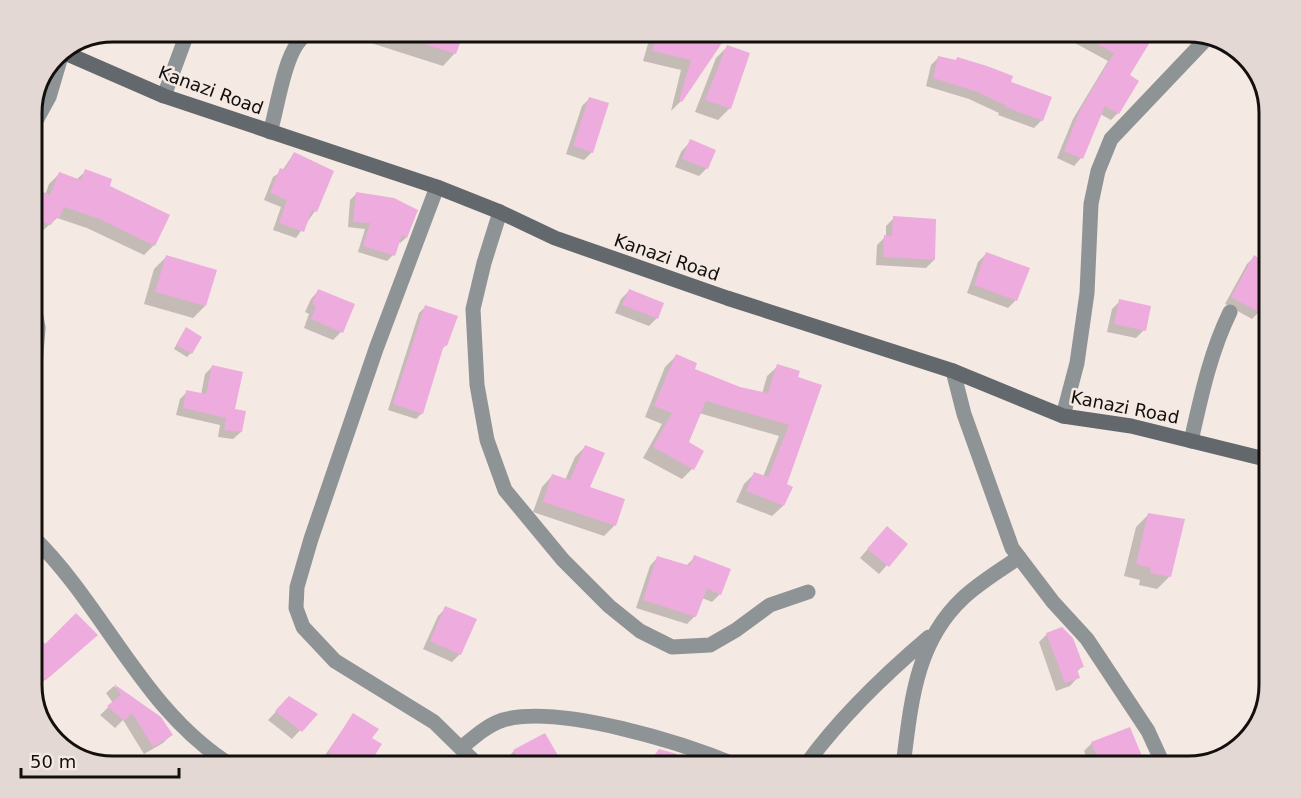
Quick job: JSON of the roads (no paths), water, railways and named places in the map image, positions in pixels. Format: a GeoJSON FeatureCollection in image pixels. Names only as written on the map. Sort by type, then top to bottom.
{"type":"FeatureCollection","features":[{"type":"Feature","properties":{"kind":"main road","name":"Kanazi Road"},"geometry":{"type":"LineString","coordinates":[[72,56],[164,96],[437,187],[566,242],[727,298],[953,371],[1063,416],[1131,426],[1259,458]]}},
{"type":"Feature","properties":{"kind":"street"},"geometry":{"type":"LineString","coordinates":[[164,96],[184,42]]}},
{"type":"Feature","properties":{"kind":"street"},"geometry":{"type":"LineString","coordinates":[[270,132],[289,59],[299,42]]}},
{"type":"Feature","properties":{"kind":"street"},"geometry":{"type":"LineString","coordinates":[[1063,416],[1078,354],[1087,293],[1091,204],[1098,171],[1111,139],[1202,44]]}},
{"type":"Feature","properties":{"kind":"street"},"geometry":{"type":"LineString","coordinates":[[42,111],[50,97],[57,70]]}},
{"type":"Feature","properties":{"kind":"street"},"geometry":{"type":"LineString","coordinates":[[437,187],[376,350],[311,539],[297,587],[296,608],[303,627],[335,661],[434,722],[469,756]]}},
{"type":"Feature","properties":{"kind":"street"},"geometry":{"type":"LineString","coordinates":[[500,212],[473,309],[477,386],[487,440],[505,490],[563,560],[609,606],[640,631],[672,647],[710,645],[736,630],[770,605],[808,592]]}},
{"type":"Feature","properties":{"kind":"street"},"geometry":{"type":"LineString","coordinates":[[1191,441],[1208,369],[1218,337],[1230,312]]}},
{"type":"Feature","properties":{"kind":"street"},"geometry":{"type":"LineString","coordinates":[[953,371],[974,445],[1012,548],[1053,602],[1088,639],[1148,731],[1159,756]]}},
{"type":"Feature","properties":{"kind":"street"},"geometry":{"type":"LineString","coordinates":[[42,546],[66,571],[149,692],[193,739],[218,756]]}},
{"type":"Feature","properties":{"kind":"street"},"geometry":{"type":"LineString","coordinates":[[812,756],[852,709],[933,633],[965,596],[1019,557]]}},
{"type":"Feature","properties":{"kind":"street"},"geometry":{"type":"LineString","coordinates":[[904,756],[912,699],[933,633]]}},
{"type":"Feature","properties":{"kind":"street"},"geometry":{"type":"LineString","coordinates":[[461,748],[499,721],[519,716],[547,716],[631,731],[715,756]]}}]}
